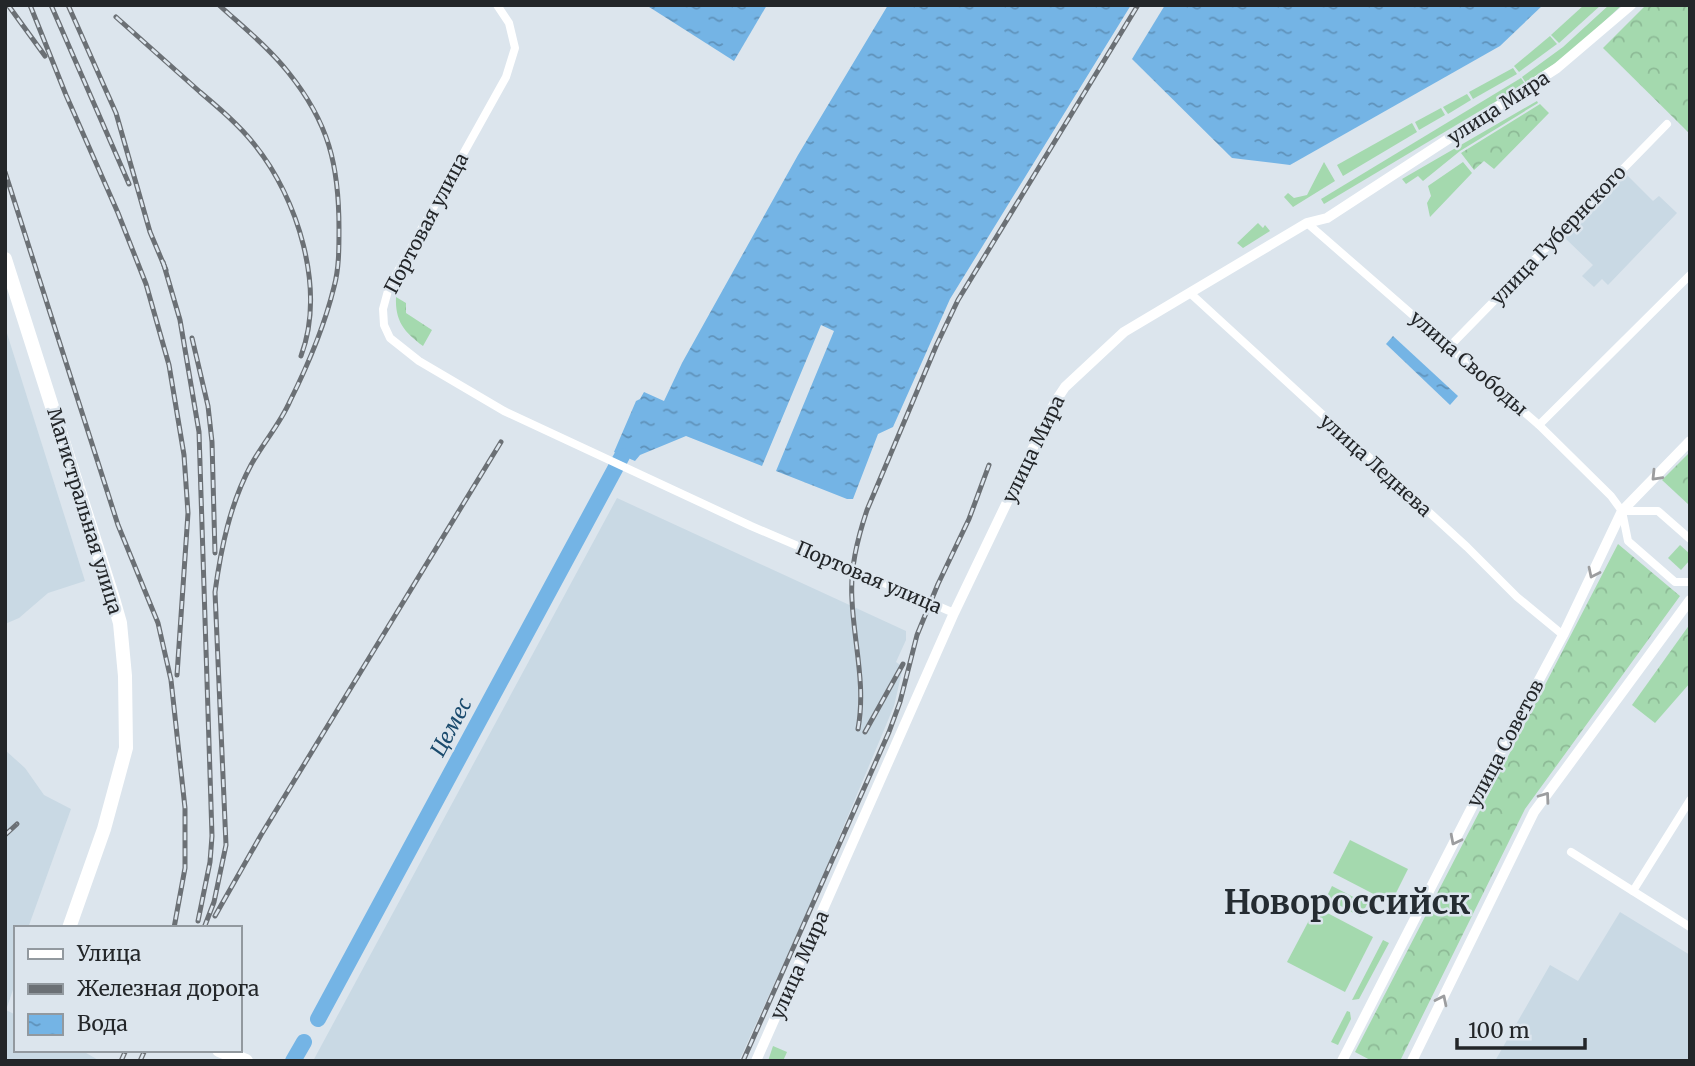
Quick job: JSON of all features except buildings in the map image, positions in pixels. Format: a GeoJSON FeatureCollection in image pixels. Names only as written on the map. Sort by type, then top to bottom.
{"type":"FeatureCollection","features":[{"type":"Feature","properties":{"kind":"highway","name":"Магистральная улица"},"geometry":{"type":"LineString","coordinates":[[5,259],[120,623],[125,676],[125,748],[104,829],[70,926]]}},
{"type":"Feature","properties":{"kind":"highway"},"geometry":{"type":"LineString","coordinates":[[224,1052],[245,1060]]}},
{"type":"Feature","properties":{"kind":"street","name":"Портовая улица"},"geometry":{"type":"LineString","coordinates":[[497,5],[509,23],[515,48],[506,77],[389,287],[383,309],[384,325],[390,338],[419,361],[549,434],[787,542],[954,613]]}},
{"type":"Feature","properties":{"kind":"street","name":"улица Мира"},"geometry":{"type":"LineString","coordinates":[[756,1061],[954,613],[1055,402],[1065,387],[1124,332],[1307,223],[1327,218],[1557,68],[1631,5]]}},
{"type":"Feature","properties":{"kind":"street","name":"улица Губернского"},"geometry":{"type":"LineString","coordinates":[[1449,347],[1667,124]]}},
{"type":"Feature","properties":{"kind":"street","name":"улица Свободы"},"geometry":{"type":"LineString","coordinates":[[1307,223],[1539,425],[1611,496],[1622,511],[1629,541],[1675,582],[1690,582]]}},
{"type":"Feature","properties":{"kind":"street"},"geometry":{"type":"LineString","coordinates":[[1539,425],[1690,275]]}},
{"type":"Feature","properties":{"kind":"street","name":"улица Леднева"},"geometry":{"type":"LineString","coordinates":[[1190,293],[1517,597],[1563,635]]}},
{"type":"Feature","properties":{"kind":"street","name":"улица Советов"},"geometry":{"type":"LineString","coordinates":[[1342,1061],[1563,635],[1622,511],[1690,441]]}},
{"type":"Feature","properties":{"kind":"street"},"geometry":{"type":"LineString","coordinates":[[1622,511],[1658,511],[1690,540]]}},
{"type":"Feature","properties":{"kind":"street"},"geometry":{"type":"LineString","coordinates":[[1412,1061],[1534,812],[1690,600]]}},
{"type":"Feature","properties":{"kind":"street"},"geometry":{"type":"LineString","coordinates":[[1633,891],[1690,800]]}},
{"type":"Feature","properties":{"kind":"street"},"geometry":{"type":"LineString","coordinates":[[1571,852],[1690,927]]}},
{"type":"Feature","properties":{"kind":"shaded area"},"geometry":{"type":"Polygon","coordinates":[[[1626,174],[1653,201],[1659,196],[1677,213],[1608,285],[1602,279],[1594,287],[1582,276],[1593,265],[1565,238],[1626,174]]]}},
{"type":"Feature","properties":{"kind":"shaded area"},"geometry":{"type":"Polygon","coordinates":[[[5,327],[85,581],[48,593],[19,618],[5,624],[5,327]]]}},
{"type":"Feature","properties":{"kind":"shaded area"},"geometry":{"type":"Polygon","coordinates":[[[617,498],[906,631],[906,640],[896,662],[903,667],[894,706],[817,890],[739,1061],[313,1061],[617,498]]]}},
{"type":"Feature","properties":{"kind":"shaded area"},"geometry":{"type":"Polygon","coordinates":[[[5,750],[25,768],[44,795],[71,809],[29,926],[14,926],[14,987],[6,1010],[14,1014],[14,1052],[84,1052],[100,1061],[5,1061],[5,750]]]}},
{"type":"Feature","properties":{"kind":"shaded area"},"geometry":{"type":"Polygon","coordinates":[[[1620,912],[1690,955],[1690,1061],[1495,1061],[1550,965],[1578,981],[1620,912]]]}},
{"type":"Feature","properties":{"kind":"green space"},"geometry":{"type":"Polygon","coordinates":[[[1584,5],[1601,5],[1559,43],[1551,35],[1584,5]]]}},
{"type":"Feature","properties":{"kind":"green space"},"geometry":{"type":"Polygon","coordinates":[[[1609,5],[1622,5],[1569,54],[1526,83],[1522,77],[1563,47],[1609,5]]]}},
{"type":"Feature","properties":{"kind":"green space"},"geometry":{"type":"Polygon","coordinates":[[[1646,5],[1690,5],[1690,134],[1603,48],[1646,5]]]}},
{"type":"Feature","properties":{"kind":"green space"},"geometry":{"type":"Polygon","coordinates":[[[1550,36],[1557,44],[1519,72],[1514,66],[1550,36]]]}},
{"type":"Feature","properties":{"kind":"green space"},"geometry":{"type":"Polygon","coordinates":[[[1513,68],[1517,74],[1473,99],[1469,92],[1513,68]]]}},
{"type":"Feature","properties":{"kind":"green space"},"geometry":{"type":"Polygon","coordinates":[[[1521,78],[1525,84],[1324,204],[1321,199],[1521,78]]]}},
{"type":"Feature","properties":{"kind":"green space"},"geometry":{"type":"Polygon","coordinates":[[[1467,94],[1471,100],[1448,114],[1443,107],[1467,94]]]}},
{"type":"Feature","properties":{"kind":"green space"},"geometry":{"type":"Polygon","coordinates":[[[1537,101],[1538,103],[1460,151],[1423,181],[1418,176],[1406,184],[1402,179],[1537,101]]]}},
{"type":"Feature","properties":{"kind":"green space"},"geometry":{"type":"Polygon","coordinates":[[[1540,104],[1549,113],[1494,169],[1484,161],[1474,170],[1461,153],[1540,104]]]}},
{"type":"Feature","properties":{"kind":"green space"},"geometry":{"type":"Polygon","coordinates":[[[1441,108],[1445,115],[1419,130],[1415,122],[1441,108]]]}},
{"type":"Feature","properties":{"kind":"green space"},"geometry":{"type":"Polygon","coordinates":[[[1412,123],[1417,132],[1343,176],[1337,165],[1412,123]]]}},
{"type":"Feature","properties":{"kind":"green space"},"geometry":{"type":"Polygon","coordinates":[[[1324,162],[1335,181],[1293,207],[1284,197],[1288,193],[1294,198],[1307,195],[1324,162]]]}},
{"type":"Feature","properties":{"kind":"green space"},"geometry":{"type":"Polygon","coordinates":[[[1463,162],[1472,173],[1430,217],[1427,203],[1431,196],[1428,186],[1463,162]]]}},
{"type":"Feature","properties":{"kind":"green space"},"geometry":{"type":"Polygon","coordinates":[[[1258,223],[1263,228],[1265,225],[1270,231],[1243,248],[1237,243],[1258,223]]]}},
{"type":"Feature","properties":{"kind":"green space"},"geometry":{"type":"Polygon","coordinates":[[[396,297],[406,303],[406,313],[432,330],[423,346],[402,325],[397,313],[396,297]]]}},
{"type":"Feature","properties":{"kind":"green space"},"geometry":{"type":"Polygon","coordinates":[[[1690,452],[1690,506],[1662,480],[1690,452]]]}},
{"type":"Feature","properties":{"kind":"green space"},"geometry":{"type":"Polygon","coordinates":[[[1618,544],[1680,596],[1525,809],[1400,1061],[1372,1061],[1355,1052],[1618,544]]]}},
{"type":"Feature","properties":{"kind":"green space"},"geometry":{"type":"Polygon","coordinates":[[[1680,545],[1690,554],[1690,560],[1681,570],[1668,558],[1680,545]]]}},
{"type":"Feature","properties":{"kind":"green space"},"geometry":{"type":"Polygon","coordinates":[[[1690,624],[1690,683],[1655,723],[1632,705],[1690,624]]]}},
{"type":"Feature","properties":{"kind":"green space"},"geometry":{"type":"Polygon","coordinates":[[[1350,840],[1408,869],[1391,903],[1333,873],[1350,840]]]}},
{"type":"Feature","properties":{"kind":"green space"},"geometry":{"type":"Polygon","coordinates":[[[1332,886],[1367,904],[1361,917],[1326,898],[1332,886]]]}},
{"type":"Feature","properties":{"kind":"green space"},"geometry":{"type":"Polygon","coordinates":[[[1316,907],[1373,937],[1345,992],[1287,962],[1316,907]]]}},
{"type":"Feature","properties":{"kind":"green space"},"geometry":{"type":"Polygon","coordinates":[[[1383,940],[1389,943],[1359,999],[1352,1000],[1383,940]]]}},
{"type":"Feature","properties":{"kind":"green space"},"geometry":{"type":"Polygon","coordinates":[[[1347,1011],[1350,1012],[1351,1019],[1338,1045],[1331,1042],[1347,1011]]]}},
{"type":"Feature","properties":{"kind":"green space"},"geometry":{"type":"Polygon","coordinates":[[[773,1046],[787,1052],[783,1061],[768,1061],[773,1046]]]}},
{"type":"Feature","properties":{"kind":"water"},"geometry":{"type":"Polygon","coordinates":[[[646,5],[767,5],[734,61],[646,5]]]}},
{"type":"Feature","properties":{"kind":"water"},"geometry":{"type":"Polygon","coordinates":[[[888,5],[1131,5],[950,299],[893,427],[878,434],[853,499],[776,471],[834,331],[821,325],[762,466],[686,436],[640,455],[635,461],[614,452],[636,401],[644,392],[664,401],[682,363],[798,155],[888,5]]]}},
{"type":"Feature","properties":{"kind":"water"},"geometry":{"type":"Polygon","coordinates":[[[1165,5],[1543,5],[1500,46],[1290,165],[1232,158],[1132,59],[1165,5]]]}},
{"type":"Feature","properties":{"kind":"water"},"geometry":{"type":"Polygon","coordinates":[[[1393,336],[1458,396],[1450,405],[1386,344],[1393,336]]]}},
{"type":"Feature","properties":{"kind":"waterway","name":"Цемес"},"geometry":{"type":"LineString","coordinates":[[318,1019],[622,456]]}},
{"type":"Feature","properties":{"kind":"waterway","name":"Цемес"},"geometry":{"type":"LineString","coordinates":[[293,1061],[304,1042]]}},
{"type":"Feature","properties":{"kind":"railway"},"geometry":{"type":"LineString","coordinates":[[8,5],[45,56]]}},
{"type":"Feature","properties":{"kind":"railway"},"geometry":{"type":"LineString","coordinates":[[30,5],[146,284],[169,365],[184,455],[188,513],[177,675]]}},
{"type":"Feature","properties":{"kind":"railway"},"geometry":{"type":"LineString","coordinates":[[51,5],[129,184]]}},
{"type":"Feature","properties":{"kind":"railway"},"geometry":{"type":"LineString","coordinates":[[68,5],[116,113],[150,232],[166,270]]}},
{"type":"Feature","properties":{"kind":"railway"},"geometry":{"type":"LineString","coordinates":[[205,926],[214,902],[226,845],[215,592],[220,559],[227,527],[244,480],[286,409],[321,330],[336,280],[339,244],[334,165],[322,127],[313,109],[280,63],[219,5]]}},
{"type":"Feature","properties":{"kind":"railway"},"geometry":{"type":"LineString","coordinates":[[858,729],[861,696],[852,577],[857,543],[867,510],[958,300],[1138,5]]}},
{"type":"Feature","properties":{"kind":"railway"},"geometry":{"type":"LineString","coordinates":[[116,17],[242,130],[270,166],[295,217],[309,274],[308,330],[301,356]]}},
{"type":"Feature","properties":{"kind":"railway"},"geometry":{"type":"LineString","coordinates":[[5,172],[118,525],[158,623],[171,680],[185,808],[185,868],[174,926]]}},
{"type":"Feature","properties":{"kind":"railway"},"geometry":{"type":"LineString","coordinates":[[163,262],[180,320],[199,432],[212,836],[210,862],[198,921]]}},
{"type":"Feature","properties":{"kind":"railway"},"geometry":{"type":"LineString","coordinates":[[192,338],[208,406],[212,442],[215,553]]}},
{"type":"Feature","properties":{"kind":"railway"},"geometry":{"type":"LineString","coordinates":[[215,916],[261,835],[501,442]]}},
{"type":"Feature","properties":{"kind":"railway"},"geometry":{"type":"LineString","coordinates":[[743,1061],[889,732],[900,702],[917,635],[969,519],[989,465]]}},
{"type":"Feature","properties":{"kind":"railway"},"geometry":{"type":"LineString","coordinates":[[865,732],[903,664]]}},
{"type":"Feature","properties":{"kind":"railway"},"geometry":{"type":"LineString","coordinates":[[5,835],[17,824]]}},
{"type":"Feature","properties":{"kind":"railway"},"geometry":{"type":"LineString","coordinates":[[121,1061],[125,1052]]}},
{"type":"Feature","properties":{"kind":"railway"},"geometry":{"type":"LineString","coordinates":[[140,1061],[144,1052]]}},
{"type":"Feature","properties":{"kind":"district","name":"Новороссийск"},"geometry":{"type":"Point","coordinates":[1347,902]}}]}
